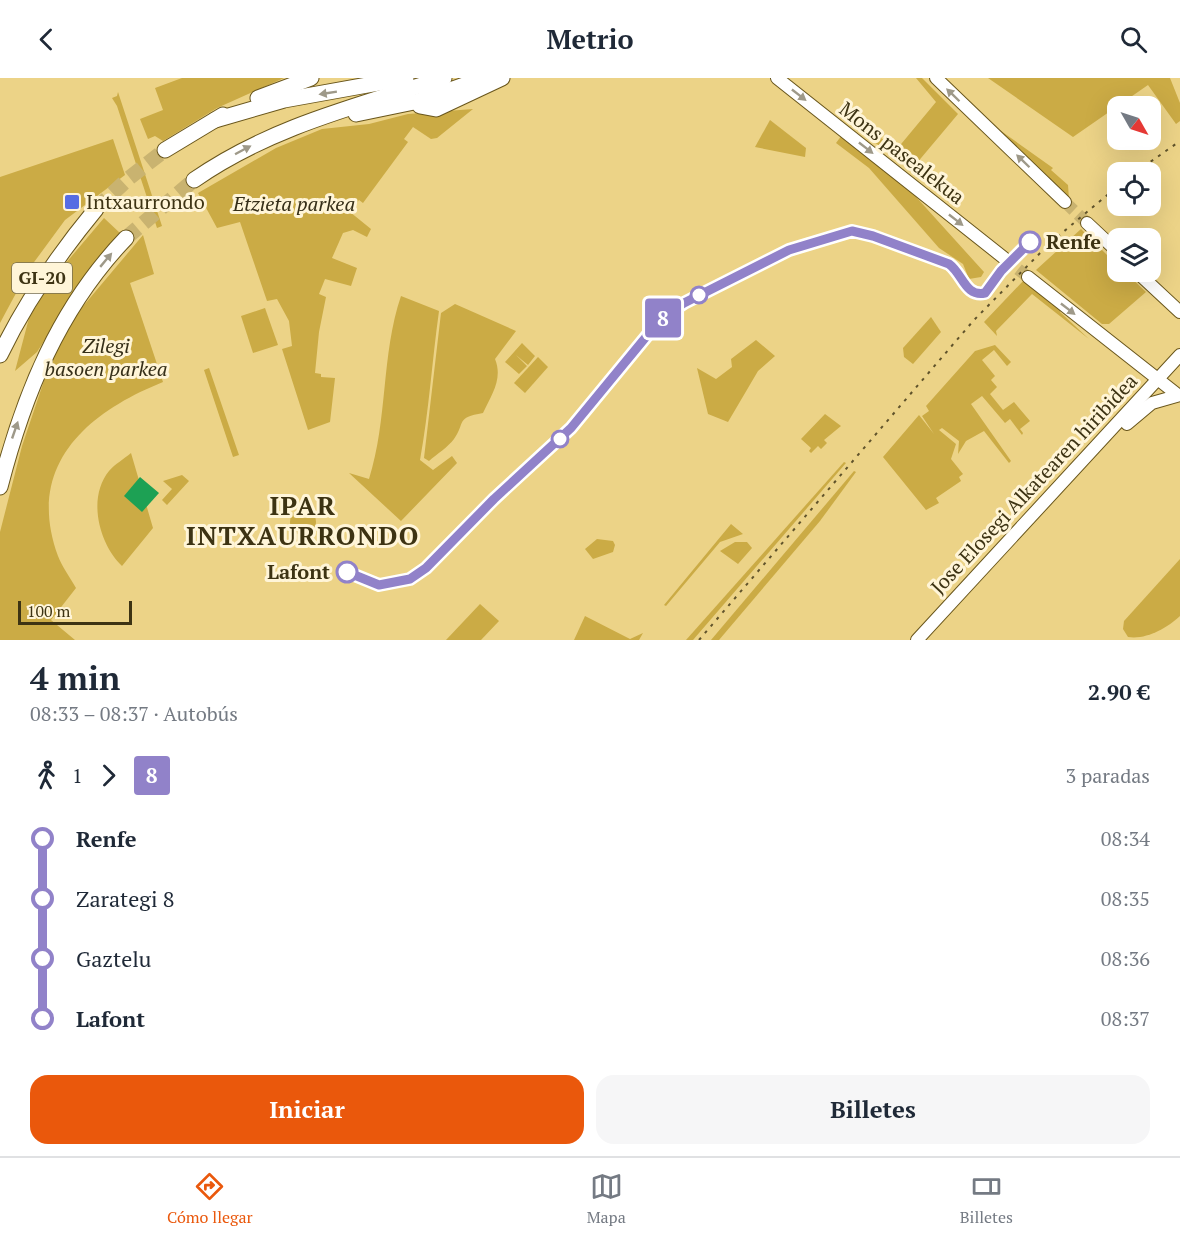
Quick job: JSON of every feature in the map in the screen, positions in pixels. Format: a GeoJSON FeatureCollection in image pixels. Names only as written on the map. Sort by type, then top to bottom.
{"type":"FeatureCollection","features":[{"type":"Feature","properties":{"kind":"highway"},"geometry":{"type":"LineString","coordinates":[[165,150],[255,99],[311,78]]}},
{"type":"Feature","properties":{"kind":"highway"},"geometry":{"type":"LineString","coordinates":[[215,120],[284,100],[406,78]]}},
{"type":"Feature","properties":{"kind":"highway"},"geometry":{"type":"LineString","coordinates":[[194,180],[249,147],[306,122],[444,78]]}},
{"type":"Feature","properties":{"kind":"highway"},"geometry":{"type":"LineString","coordinates":[[306,122],[319,122],[401,106],[484,78]]}},
{"type":"Feature","properties":{"kind":"highway"},"geometry":{"type":"LineString","coordinates":[[420,106],[436,109],[502,78]]}},
{"type":"Feature","properties":{"kind":"highway","name":"GI-20"},"geometry":{"type":"LineString","coordinates":[[0,355],[36,287],[59,254],[96,209]]}},
{"type":"Feature","properties":{"kind":"highway","name":"GI-20"},"geometry":{"type":"LineString","coordinates":[[0,487],[25,400],[45,352],[95,274],[126,238]]}},
{"type":"Feature","properties":{"kind":"main road","name":"Mons pasealekua"},"geometry":{"type":"LineString","coordinates":[[777,78],[1004,258]]}},
{"type":"Feature","properties":{"kind":"main road"},"geometry":{"type":"LineString","coordinates":[[936,78],[1065,202]]}},
{"type":"Feature","properties":{"kind":"main road"},"geometry":{"type":"LineString","coordinates":[[1087,223],[1107,242]]}},
{"type":"Feature","properties":{"kind":"main road"},"geometry":{"type":"LineString","coordinates":[[1028,277],[1179,395]]}},
{"type":"Feature","properties":{"kind":"main road"},"geometry":{"type":"LineString","coordinates":[[1148,282],[1180,312]]}},
{"type":"Feature","properties":{"kind":"main road","name":"Jose Elosegi Alkatearen hiribidea"},"geometry":{"type":"LineString","coordinates":[[917,640],[1180,355]]}},
{"type":"Feature","properties":{"kind":"main road","name":"Jose Elosegi Alkatearen hiribidea"},"geometry":{"type":"LineString","coordinates":[[927,640],[1131,420],[1146,407],[1179,395]]}},
{"type":"Feature","properties":{"kind":"green space"},"geometry":{"type":"Polygon","coordinates":[[[182,78],[284,78],[217,108],[163,141],[155,136],[148,139],[140,119],[163,110],[155,88],[182,78]]]}},
{"type":"Feature","properties":{"kind":"green space"},"geometry":{"type":"Polygon","coordinates":[[[916,78],[922,78],[958,114],[911,170],[835,112],[847,115],[897,149],[936,102],[916,78]]]}},
{"type":"Feature","properties":{"kind":"green space"},"geometry":{"type":"Polygon","coordinates":[[[988,78],[1170,78],[1180,103],[1180,121],[1176,124],[1161,103],[1161,96],[1156,96],[1148,85],[1132,96],[1107,96],[1107,113],[1073,137],[988,78]]]}},
{"type":"Feature","properties":{"kind":"green space"},"geometry":{"type":"Polygon","coordinates":[[[118,92],[162,226],[157,228],[117,106],[112,98],[117,96],[118,92]]]}},
{"type":"Feature","properties":{"kind":"green space","name":"Etzieta parkea"},"geometry":{"type":"Polygon","coordinates":[[[473,109],[437,138],[431,139],[413,127],[404,139],[408,142],[363,203],[359,200],[350,212],[371,229],[367,237],[353,230],[343,233],[332,258],[357,268],[351,286],[325,279],[319,294],[326,297],[319,332],[315,373],[321,374],[321,377],[335,378],[330,422],[308,430],[282,349],[292,346],[289,321],[277,299],[267,301],[240,222],[217,228],[198,193],[276,148],[322,129],[369,124],[408,114],[473,109]]]}},
{"type":"Feature","properties":{"kind":"green space"},"geometry":{"type":"Polygon","coordinates":[[[770,120],[806,148],[805,157],[755,147],[770,120]]]}},
{"type":"Feature","properties":{"kind":"green space"},"geometry":{"type":"Polygon","coordinates":[[[994,126],[1053,168],[1051,170],[1068,185],[1069,199],[994,126]]]}},
{"type":"Feature","properties":{"kind":"green space"},"geometry":{"type":"Polygon","coordinates":[[[842,135],[908,188],[984,272],[981,277],[969,279],[963,264],[939,248],[869,168],[836,143],[842,135]]]}},
{"type":"Feature","properties":{"kind":"green space"},"geometry":{"type":"Polygon","coordinates":[[[113,139],[125,175],[65,220],[29,269],[0,323],[0,177],[113,139]]]}},
{"type":"Feature","properties":{"kind":"green space"},"geometry":{"type":"Polygon","coordinates":[[[104,218],[121,234],[82,281],[37,352],[15,371],[29,318],[54,277],[104,218]]]}},
{"type":"Feature","properties":{"kind":"green space"},"geometry":{"type":"Polygon","coordinates":[[[1081,229],[1107,255],[1107,282],[1136,282],[1146,292],[1109,324],[1102,324],[1036,270],[1081,229]]]}},
{"type":"Feature","properties":{"kind":"green space","name":"Zilegi basoen parkea"},"geometry":{"type":"Polygon","coordinates":[[[143,235],[154,274],[130,283],[163,382],[109,410],[87,427],[69,447],[56,470],[50,495],[50,524],[58,556],[76,588],[51,620],[75,640],[0,640],[0,532],[22,446],[51,360],[79,311],[143,235]]]}},
{"type":"Feature","properties":{"kind":"green space"},"geometry":{"type":"Polygon","coordinates":[[[1024,280],[1062,309],[1060,312],[1089,339],[1032,294],[996,331],[997,336],[984,322],[1024,280]]]}},
{"type":"Feature","properties":{"kind":"green space"},"geometry":{"type":"Polygon","coordinates":[[[401,296],[439,311],[420,460],[433,470],[452,456],[457,463],[401,521],[349,473],[369,479],[379,433],[390,341],[401,296]]]}},
{"type":"Feature","properties":{"kind":"green space"},"geometry":{"type":"Polygon","coordinates":[[[455,304],[516,331],[495,359],[497,380],[483,413],[465,419],[452,442],[429,461],[424,458],[441,313],[455,304]]]}},
{"type":"Feature","properties":{"kind":"green space"},"geometry":{"type":"Polygon","coordinates":[[[265,308],[278,345],[253,353],[241,316],[265,308]]]}},
{"type":"Feature","properties":{"kind":"green space"},"geometry":{"type":"Polygon","coordinates":[[[931,317],[941,332],[913,364],[904,357],[903,348],[931,317]]]}},
{"type":"Feature","properties":{"kind":"green space"},"geometry":{"type":"Polygon","coordinates":[[[756,340],[775,356],[758,371],[728,422],[708,414],[697,368],[716,379],[732,367],[731,359],[756,340]]]}},
{"type":"Feature","properties":{"kind":"green space"},"geometry":{"type":"Polygon","coordinates":[[[522,343],[535,356],[528,365],[516,355],[527,366],[519,374],[505,362],[522,343]]]}},
{"type":"Feature","properties":{"kind":"green space"},"geometry":{"type":"Polygon","coordinates":[[[995,345],[1011,362],[1007,366],[994,350],[982,360],[995,376],[991,380],[997,387],[990,394],[1003,410],[1014,402],[1030,421],[1020,429],[1022,435],[1010,419],[1005,423],[982,396],[971,404],[1011,461],[1009,463],[984,431],[966,441],[958,454],[959,441],[942,428],[939,430],[956,444],[951,459],[963,474],[959,477],[961,481],[936,498],[939,503],[926,510],[883,457],[919,415],[934,434],[922,416],[929,411],[926,406],[975,351],[995,345]]]}},
{"type":"Feature","properties":{"kind":"green space"},"geometry":{"type":"Polygon","coordinates":[[[538,357],[548,367],[525,393],[514,383],[538,357]]]}},
{"type":"Feature","properties":{"kind":"green space"},"geometry":{"type":"Polygon","coordinates":[[[209,368],[239,455],[233,457],[204,370],[209,368]]]}},
{"type":"Feature","properties":{"kind":"green space"},"geometry":{"type":"Polygon","coordinates":[[[825,414],[841,426],[824,440],[827,443],[821,449],[818,446],[811,453],[809,451],[811,448],[801,439],[825,414]]]}},
{"type":"Feature","properties":{"kind":"green space"},"geometry":{"type":"Polygon","coordinates":[[[131,453],[153,528],[122,566],[107,546],[97,507],[102,482],[109,471],[131,453]]]}},
{"type":"Feature","properties":{"kind":"green space"},"geometry":{"type":"Polygon","coordinates":[[[844,462],[846,463],[693,640],[686,640],[844,462]]]}},
{"type":"Feature","properties":{"kind":"green space"},"geometry":{"type":"Polygon","coordinates":[[[854,471],[856,472],[820,521],[719,640],[711,640],[854,471]]]}},
{"type":"Feature","properties":{"kind":"green space"},"geometry":{"type":"Polygon","coordinates":[[[182,475],[189,481],[167,505],[162,500],[172,489],[163,481],[182,475]]]}},
{"type":"Feature","properties":{"kind":"green space"},"geometry":{"type":"Polygon","coordinates":[[[303,509],[312,513],[316,522],[312,531],[303,535],[294,531],[290,522],[294,513],[303,509]]]}},
{"type":"Feature","properties":{"kind":"green space"},"geometry":{"type":"Polygon","coordinates":[[[731,524],[743,534],[720,542],[666,606],[664,605],[731,524]]]}},
{"type":"Feature","properties":{"kind":"green space"},"geometry":{"type":"Polygon","coordinates":[[[597,539],[613,541],[615,545],[613,552],[593,559],[585,549],[597,539]]]}},
{"type":"Feature","properties":{"kind":"green space"},"geometry":{"type":"Polygon","coordinates":[[[735,542],[747,542],[752,548],[738,564],[720,551],[735,542]]]}},
{"type":"Feature","properties":{"kind":"green space"},"geometry":{"type":"Polygon","coordinates":[[[1180,559],[1180,616],[1156,632],[1142,637],[1128,637],[1123,629],[1124,621],[1180,559]]]}},
{"type":"Feature","properties":{"kind":"green space"},"geometry":{"type":"Polygon","coordinates":[[[480,604],[499,621],[481,640],[446,640],[480,604]]]}},
{"type":"Feature","properties":{"kind":"green space"},"geometry":{"type":"Polygon","coordinates":[[[585,616],[630,639],[643,633],[639,640],[574,640],[585,616]]]}},
{"type":"Feature","properties":{"kind":"shaded area"},"geometry":{"type":"Polygon","coordinates":[[[140,477],[159,493],[142,512],[124,496],[140,477]]]}},
{"type":"Feature","properties":{"kind":"tunnel"},"geometry":{"type":"LineString","coordinates":[[96,209],[129,178],[165,150]]}},
{"type":"Feature","properties":{"kind":"tunnel"},"geometry":{"type":"LineString","coordinates":[[126,238],[194,180]]}},
{"type":"Feature","properties":{"kind":"tunnel"},"geometry":{"type":"LineString","coordinates":[[1065,202],[1087,223]]}},
{"type":"Feature","properties":{"kind":"tunnel"},"geometry":{"type":"LineString","coordinates":[[1004,258],[1028,277]]}},
{"type":"Feature","properties":{"kind":"railway"},"geometry":{"type":"LineString","coordinates":[[1150,162],[1180,141]]}},
{"type":"Feature","properties":{"kind":"railway"},"geometry":{"type":"LineString","coordinates":[[699,640],[974,320],[1050,243],[1107,195]]}},
{"type":"Feature","properties":{"kind":"bus line","name":"8"},"geometry":{"type":"LineString","coordinates":[[347,572],[366,582],[379,585],[410,579],[426,568],[494,499],[580,419],[631,354],[667,314],[680,305],[789,250],[857,230],[949,264],[959,273],[968,289],[973,293],[981,294],[985,293],[1001,271],[1030,242]]}},
{"type":"Feature","properties":{"kind":"place","name":"Intxaurrondo"},"geometry":{"type":"Point","coordinates":[72,202]}},
{"type":"Feature","properties":{"kind":"place","name":"Renfe"},"geometry":{"type":"Point","coordinates":[1030,242]}},
{"type":"Feature","properties":{"kind":"place","name":"Lafont"},"geometry":{"type":"Point","coordinates":[347,572]}},
{"type":"Feature","properties":{"kind":"district","name":"IPAR INTXAURRONDO"},"geometry":{"type":"Point","coordinates":[303,520]}}]}
